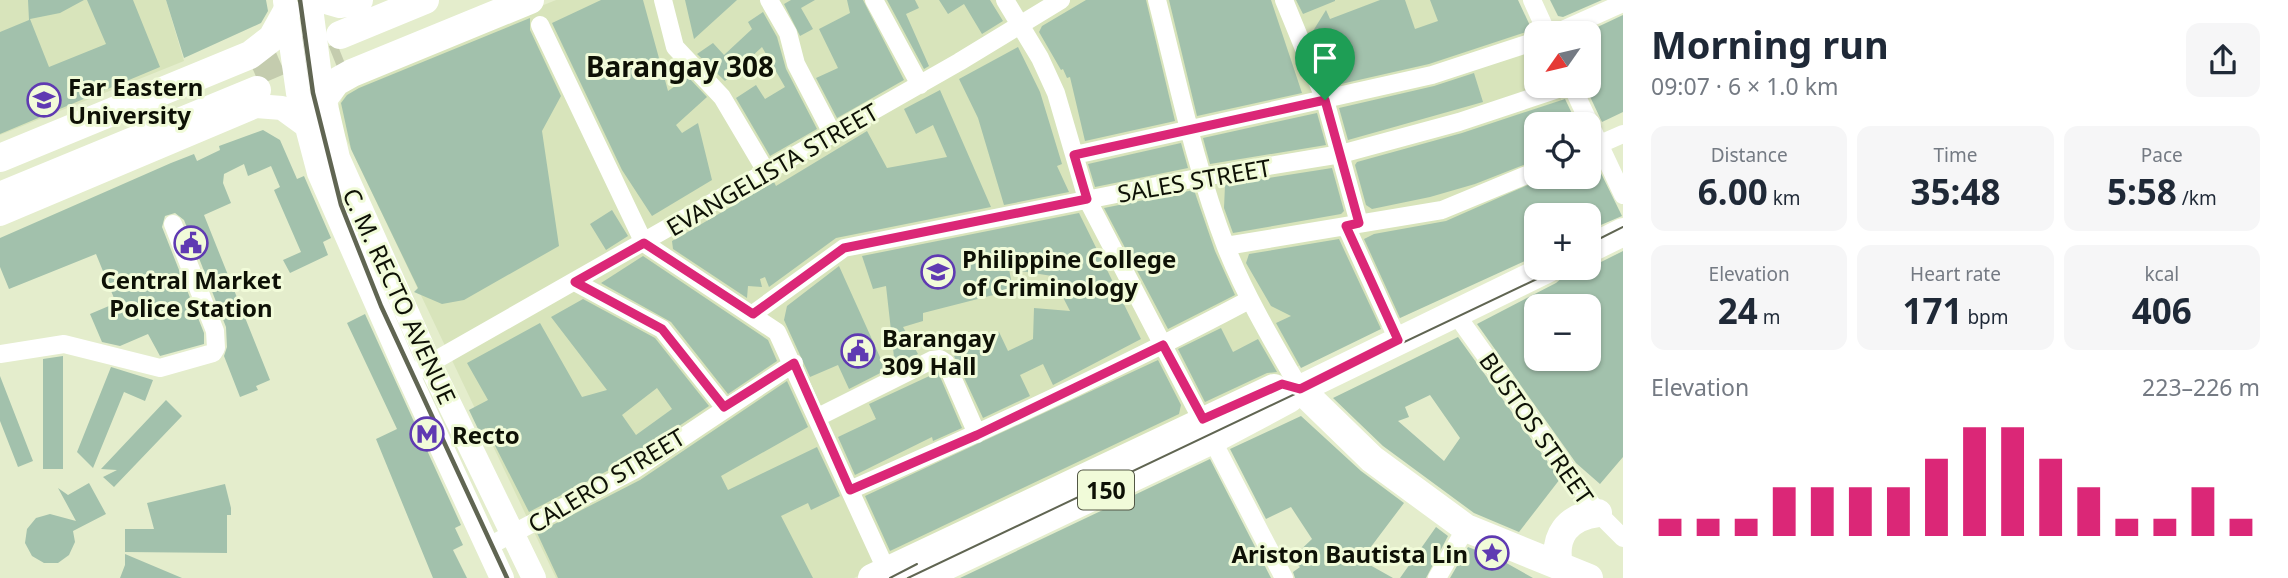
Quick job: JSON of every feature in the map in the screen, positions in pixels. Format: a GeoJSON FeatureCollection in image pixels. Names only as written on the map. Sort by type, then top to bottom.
{"type":"FeatureCollection","features":[{"type":"Feature","properties":{"kind":"main road"},"geometry":{"type":"LineString","coordinates":[[326,0],[340,4],[359,0]]}},
{"type":"Feature","properties":{"kind":"main road"},"geometry":{"type":"LineString","coordinates":[[425,0],[341,45],[480,0]]}},
{"type":"Feature","properties":{"kind":"main road"},"geometry":{"type":"LineString","coordinates":[[0,158],[250,55],[272,38],[294,4]]}},
{"type":"Feature","properties":{"kind":"main road","name":"C. M. RECTO AVENUE"},"geometry":{"type":"LineString","coordinates":[[294,4],[324,98],[338,158],[430,364],[534,578]]}},
{"type":"Feature","properties":{"kind":"main road","name":"C. M. RECTO AVENUE"},"geometry":{"type":"LineString","coordinates":[[294,4],[304,124],[319,173],[502,578]]}},
{"type":"Feature","properties":{"kind":"main road"},"geometry":{"type":"LineString","coordinates":[[324,98],[336,82],[352,73],[535,12]]}},
{"type":"Feature","properties":{"kind":"main road"},"geometry":{"type":"LineString","coordinates":[[0,177],[256,81],[0,196]]}},
{"type":"Feature","properties":{"kind":"main road"},"geometry":{"type":"LineString","coordinates":[[0,214],[256,106],[282,108],[304,124]]}},
{"type":"Feature","properties":{"kind":"main road"},"geometry":{"type":"LineString","coordinates":[[1601,243],[1623,232]]}},
{"type":"Feature","properties":{"kind":"main road","name":"150"},"geometry":{"type":"LineString","coordinates":[[921,578],[1209,429],[1282,384],[1300,389],[1524,280]]}},
{"type":"Feature","properties":{"kind":"main road"},"geometry":{"type":"LineString","coordinates":[[1300,389],[1372,459],[1466,528],[1570,573]]}},
{"type":"Feature","properties":{"kind":"main road","name":"150"},"geometry":{"type":"LineString","coordinates":[[883,575],[1209,429]]}},
{"type":"Feature","properties":{"kind":"main road"},"geometry":{"type":"LineString","coordinates":[[1570,573],[1556,551],[1559,536],[1569,523],[1582,515],[1598,513]]}},
{"type":"Feature","properties":{"kind":"street"},"geometry":{"type":"LineString","coordinates":[[663,0],[675,47],[722,97],[767,173]]}},
{"type":"Feature","properties":{"kind":"street"},"geometry":{"type":"LineString","coordinates":[[769,0],[788,33],[796,64],[833,135]]}},
{"type":"Feature","properties":{"kind":"street"},"geometry":{"type":"LineString","coordinates":[[874,0],[920,85]]}},
{"type":"Feature","properties":{"kind":"street"},"geometry":{"type":"LineString","coordinates":[[1005,0],[1056,93],[1087,199],[1209,429],[1284,578]]}},
{"type":"Feature","properties":{"kind":"street","name":"EVANGELISTA STREET"},"geometry":{"type":"LineString","coordinates":[[408,375],[767,173],[1061,0]]}},
{"type":"Feature","properties":{"kind":"street"},"geometry":{"type":"LineString","coordinates":[[1157,0],[1202,177],[1226,246],[1249,300],[1300,389]]}},
{"type":"Feature","properties":{"kind":"street"},"geometry":{"type":"LineString","coordinates":[[1284,0],[1325,100],[1341,154],[1353,225],[1398,340]]}},
{"type":"Feature","properties":{"kind":"street"},"geometry":{"type":"LineString","coordinates":[[1532,0],[1542,21]]}},
{"type":"Feature","properties":{"kind":"street"},"geometry":{"type":"LineString","coordinates":[[1583,21],[1623,3]]}},
{"type":"Feature","properties":{"kind":"street"},"geometry":{"type":"LineString","coordinates":[[535,12],[644,243],[777,332],[794,363],[850,490],[883,575]]}},
{"type":"Feature","properties":{"kind":"street"},"geometry":{"type":"LineString","coordinates":[[1074,155],[1432,75],[1524,44]]}},
{"type":"Feature","properties":{"kind":"street","name":"SALES STREET"},"geometry":{"type":"LineString","coordinates":[[753,314],[844,248],[1202,177],[1341,154],[1531,98]]}},
{"type":"Feature","properties":{"kind":"street"},"geometry":{"type":"LineString","coordinates":[[1601,144],[1623,134]]}},
{"type":"Feature","properties":{"kind":"street"},"geometry":{"type":"LineString","coordinates":[[1601,159],[1623,195]]}},
{"type":"Feature","properties":{"kind":"street"},"geometry":{"type":"LineString","coordinates":[[1226,246],[1442,210],[1524,176]]}},
{"type":"Feature","properties":{"kind":"street"},"geometry":{"type":"LineString","coordinates":[[0,354],[64,344],[160,368],[213,353],[216,348],[215,331],[173,224]]}},
{"type":"Feature","properties":{"kind":"street"},"geometry":{"type":"LineString","coordinates":[[575,282],[662,329],[724,407]]}},
{"type":"Feature","properties":{"kind":"street"},"geometry":{"type":"LineString","coordinates":[[850,490],[977,435],[1249,300]]}},
{"type":"Feature","properties":{"kind":"street","name":"BUSTOS STREET"},"geometry":{"type":"LineString","coordinates":[[1455,313],[1598,513],[1623,538]]}},
{"type":"Feature","properties":{"kind":"street"},"geometry":{"type":"LineString","coordinates":[[818,417],[932,360],[940,359],[946,363],[977,435]]}},
{"type":"Feature","properties":{"kind":"street","name":"CALERO STREET"},"geometry":{"type":"LineString","coordinates":[[487,547],[634,470],[724,407],[794,363]]}},
{"type":"Feature","properties":{"kind":"street"},"geometry":{"type":"LineString","coordinates":[[1437,578],[1466,528]]}},
{"type":"Feature","properties":{"kind":"shaded area","name":"Far Eastern University"},"geometry":{"type":"Polygon","coordinates":[[[0,0],[166,0],[184,61],[0,135],[0,0]]]}},
{"type":"Feature","properties":{"kind":"shaded area"},"geometry":{"type":"Polygon","coordinates":[[[556,0],[1517,0],[1526,21],[1524,98],[1560,98],[1567,112],[1524,112],[1524,189],[1589,189],[1589,203],[1524,203],[1524,259],[854,578],[556,578],[342,130],[337,110],[345,91],[360,80],[556,0]]]}},
{"type":"Feature","properties":{"kind":"building","name":"Far Eastern University"},"geometry":{"type":"Polygon","coordinates":[[[28,0],[84,0],[60,13],[30,19],[49,67],[106,44],[87,0],[133,0],[160,67],[0,134],[0,32],[29,20],[28,0]]]}},
{"type":"Feature","properties":{"kind":"building"},"geometry":{"type":"Polygon","coordinates":[[[166,0],[266,0],[268,11],[261,23],[184,58],[166,0]]]}},
{"type":"Feature","properties":{"kind":"building"},"geometry":{"type":"Polygon","coordinates":[[[601,0],[643,0],[668,91],[688,77],[707,97],[676,125],[682,133],[698,123],[712,180],[652,216],[622,170],[552,23],[601,0]]]}},
{"type":"Feature","properties":{"kind":"building"},"geometry":{"type":"Polygon","coordinates":[[[685,0],[737,0],[694,39],[685,0]]]}},
{"type":"Feature","properties":{"kind":"building"},"geometry":{"type":"Polygon","coordinates":[[[791,0],[815,0],[801,8],[813,29],[800,36],[784,4],[791,0]]]}},
{"type":"Feature","properties":{"kind":"building"},"geometry":{"type":"Polygon","coordinates":[[[847,0],[863,0],[904,80],[837,118],[816,78],[838,68],[819,29],[850,13],[847,0]]]}},
{"type":"Feature","properties":{"kind":"building"},"geometry":{"type":"Polygon","coordinates":[[[887,0],[915,0],[919,8],[906,14],[929,66],[924,69],[887,0]]]}},
{"type":"Feature","properties":{"kind":"building"},"geometry":{"type":"Polygon","coordinates":[[[939,0],[990,0],[1003,21],[982,34],[964,4],[948,14],[939,0]]]}},
{"type":"Feature","properties":{"kind":"building"},"geometry":{"type":"Polygon","coordinates":[[[1086,0],[1146,0],[1175,121],[1085,141],[1070,77],[1067,78],[1063,69],[1061,70],[1039,32],[1042,26],[1086,0]]]}},
{"type":"Feature","properties":{"kind":"building"},"geometry":{"type":"Polygon","coordinates":[[[1169,0],[1271,0],[1302,93],[1197,116],[1169,0]]]}},
{"type":"Feature","properties":{"kind":"building"},"geometry":{"type":"Polygon","coordinates":[[[1296,0],[1335,0],[1335,1],[1303,14],[1296,0]]]}},
{"type":"Feature","properties":{"kind":"building"},"geometry":{"type":"Polygon","coordinates":[[[1380,0],[1405,0],[1415,29],[1438,21],[1430,0],[1518,0],[1528,21],[1524,21],[1524,33],[1429,64],[1332,86],[1313,31],[1326,10],[1330,19],[1380,0]]]}},
{"type":"Feature","properties":{"kind":"building"},"geometry":{"type":"Polygon","coordinates":[[[1550,0],[1602,0],[1563,17],[1558,16],[1550,0]]]}},
{"type":"Feature","properties":{"kind":"building"},"geometry":{"type":"Polygon","coordinates":[[[763,12],[777,37],[786,69],[817,129],[770,156],[736,98],[756,85],[765,99],[785,87],[762,47],[725,81],[697,54],[713,43],[724,55],[752,29],[748,22],[763,12]]]}},
{"type":"Feature","properties":{"kind":"building"},"geometry":{"type":"Polygon","coordinates":[[[1623,15],[1623,112],[1602,122],[1601,112],[1597,112],[1591,98],[1601,98],[1601,25],[1623,15]]]}},
{"type":"Feature","properties":{"kind":"building"},"geometry":{"type":"Polygon","coordinates":[[[530,18],[530,30],[561,96],[542,131],[559,246],[464,300],[442,304],[414,292],[418,288],[351,149],[341,103],[347,95],[359,88],[530,18]]]}},
{"type":"Feature","properties":{"kind":"building"},"geometry":{"type":"Polygon","coordinates":[[[1018,47],[1040,92],[1062,164],[1057,166],[1069,192],[1004,205],[978,118],[959,79],[1018,47]]]}},
{"type":"Feature","properties":{"kind":"building"},"geometry":{"type":"Polygon","coordinates":[[[1474,73],[1483,102],[1348,140],[1339,108],[1434,86],[1474,73]]]}},
{"type":"Feature","properties":{"kind":"building"},"geometry":{"type":"Polygon","coordinates":[[[940,90],[991,207],[836,238],[769,287],[765,277],[760,279],[762,287],[748,286],[747,298],[673,249],[672,241],[774,182],[776,186],[867,131],[887,168],[947,157],[933,125],[916,134],[904,109],[940,90]]]}},
{"type":"Feature","properties":{"kind":"building"},"geometry":{"type":"Polygon","coordinates":[[[1565,99],[1571,112],[1526,112],[1565,99]]]}},
{"type":"Feature","properties":{"kind":"building"},"geometry":{"type":"Polygon","coordinates":[[[1317,113],[1326,145],[1210,164],[1203,138],[1317,113]]]}},
{"type":"Feature","properties":{"kind":"building"},"geometry":{"type":"Polygon","coordinates":[[[1524,113],[1524,165],[1475,184],[1430,197],[1372,209],[1366,205],[1355,165],[1357,162],[1524,113]]]}},
{"type":"Feature","properties":{"kind":"building"},"geometry":{"type":"Polygon","coordinates":[[[263,130],[280,140],[297,179],[304,176],[331,238],[323,242],[328,255],[290,273],[283,260],[301,252],[274,190],[280,187],[271,166],[248,176],[244,164],[224,174],[223,183],[231,203],[204,215],[270,380],[256,386],[258,390],[240,397],[224,356],[227,347],[226,327],[184,220],[175,213],[165,216],[162,227],[204,333],[204,344],[160,356],[148,334],[120,346],[102,342],[90,314],[116,303],[96,254],[9,289],[0,267],[0,238],[171,163],[194,154],[197,161],[220,150],[219,146],[263,130]]]}},
{"type":"Feature","properties":{"kind":"building"},"geometry":{"type":"Polygon","coordinates":[[[1181,143],[1188,168],[1095,187],[1088,164],[1181,143]]]}},
{"type":"Feature","properties":{"kind":"building"},"geometry":{"type":"Polygon","coordinates":[[[1332,168],[1344,211],[1341,214],[1233,233],[1224,208],[1225,185],[1332,168]]]}},
{"type":"Feature","properties":{"kind":"building"},"geometry":{"type":"Polygon","coordinates":[[[1601,173],[1622,216],[1601,225],[1601,203],[1524,203],[1524,261],[1400,318],[1364,239],[1374,234],[1446,221],[1524,187],[1524,189],[1601,189],[1601,173]]]}},
{"type":"Feature","properties":{"kind":"building"},"geometry":{"type":"Polygon","coordinates":[[[1194,190],[1215,251],[1235,295],[1168,329],[1104,208],[1194,190]]]}},
{"type":"Feature","properties":{"kind":"building"},"geometry":{"type":"Polygon","coordinates":[[[612,210],[628,236],[606,250],[590,224],[612,210]]]}},
{"type":"Feature","properties":{"kind":"building"},"geometry":{"type":"Polygon","coordinates":[[[1079,213],[1141,339],[1053,385],[1043,364],[1020,375],[1030,396],[983,418],[954,356],[999,332],[1008,351],[1033,339],[1034,308],[1070,311],[1052,276],[1009,269],[1013,290],[923,313],[923,321],[903,327],[918,354],[895,366],[886,286],[873,289],[862,256],[1079,213]]]}},
{"type":"Feature","properties":{"kind":"building"},"geometry":{"type":"Polygon","coordinates":[[[1339,239],[1381,329],[1301,368],[1276,323],[1291,316],[1271,306],[1246,263],[1249,254],[1339,239]]]}},
{"type":"Feature","properties":{"kind":"building"},"geometry":{"type":"Polygon","coordinates":[[[1623,251],[1623,457],[1600,484],[1576,463],[1477,324],[1524,300],[1524,371],[1601,371],[1601,294],[1535,294],[1560,280],[1601,280],[1601,262],[1623,251]]]}},
{"type":"Feature","properties":{"kind":"building"},"geometry":{"type":"Polygon","coordinates":[[[643,256],[768,340],[777,361],[728,394],[671,322],[601,283],[643,256]]]}},
{"type":"Feature","properties":{"kind":"building"},"geometry":{"type":"Polygon","coordinates":[[[839,266],[884,366],[890,364],[892,367],[849,389],[838,365],[810,377],[784,320],[787,306],[839,266]]]}},
{"type":"Feature","properties":{"kind":"building"},"geometry":{"type":"Polygon","coordinates":[[[583,299],[655,338],[709,406],[628,460],[529,512],[486,428],[479,431],[469,410],[488,400],[467,363],[540,323],[582,397],[607,390],[551,317],[583,299]],[[657,388],[622,415],[636,435],[672,409],[657,388]]]}},
{"type":"Feature","properties":{"kind":"building"},"geometry":{"type":"Polygon","coordinates":[[[365,314],[461,525],[455,528],[463,545],[453,550],[467,578],[433,578],[376,439],[397,429],[347,323],[365,314]]]}},
{"type":"Feature","properties":{"kind":"building"},"geometry":{"type":"Polygon","coordinates":[[[1221,328],[1233,352],[1258,339],[1277,372],[1267,373],[1205,402],[1178,349],[1221,328]]]}},
{"type":"Feature","properties":{"kind":"building"},"geometry":{"type":"Polygon","coordinates":[[[1458,337],[1560,479],[1519,532],[1474,513],[1383,446],[1333,398],[1458,337]],[[1430,395],[1405,407],[1409,417],[1398,421],[1444,461],[1460,438],[1430,395]]]}},
{"type":"Feature","properties":{"kind":"building"},"geometry":{"type":"Polygon","coordinates":[[[63,356],[63,469],[43,469],[43,359],[63,356]]]}},
{"type":"Feature","properties":{"kind":"building"},"geometry":{"type":"Polygon","coordinates":[[[1158,360],[1181,405],[1179,414],[890,551],[865,496],[1158,360]]]}},
{"type":"Feature","properties":{"kind":"building"},"geometry":{"type":"Polygon","coordinates":[[[111,367],[153,380],[145,401],[124,392],[93,468],[77,452],[111,367]]]}},
{"type":"Feature","properties":{"kind":"building"},"geometry":{"type":"Polygon","coordinates":[[[938,372],[962,428],[933,441],[932,437],[855,475],[838,437],[876,419],[869,404],[938,372]]]}},
{"type":"Feature","properties":{"kind":"building"},"geometry":{"type":"Polygon","coordinates":[[[0,376],[33,461],[18,467],[0,421],[0,376]]]}},
{"type":"Feature","properties":{"kind":"building"},"geometry":{"type":"Polygon","coordinates":[[[787,381],[808,427],[721,476],[728,490],[817,447],[840,496],[811,510],[808,503],[781,516],[813,578],[558,578],[537,533],[640,480],[787,381]]]}},
{"type":"Feature","properties":{"kind":"building"},"geometry":{"type":"Polygon","coordinates":[[[166,400],[182,416],[114,487],[103,477],[117,470],[101,469],[166,400]]]}},
{"type":"Feature","properties":{"kind":"building"},"geometry":{"type":"Polygon","coordinates":[[[1301,416],[1361,471],[1404,503],[1361,560],[1393,578],[1295,578],[1293,572],[1300,567],[1291,559],[1312,539],[1291,507],[1266,519],[1230,449],[1301,416]]]}},
{"type":"Feature","properties":{"kind":"building"},"geometry":{"type":"Polygon","coordinates":[[[1210,459],[1271,578],[960,578],[1210,459]]]}},
{"type":"Feature","properties":{"kind":"building"},"geometry":{"type":"Polygon","coordinates":[[[89,483],[106,514],[73,531],[75,542],[69,555],[58,563],[44,563],[32,556],[25,543],[27,529],[36,518],[50,514],[76,521],[58,488],[68,495],[89,483]]]}},
{"type":"Feature","properties":{"kind":"building"},"geometry":{"type":"Polygon","coordinates":[[[225,484],[231,508],[231,515],[227,515],[227,553],[125,552],[125,529],[154,529],[147,503],[225,484]]]}},
{"type":"Feature","properties":{"kind":"building"},"geometry":{"type":"Polygon","coordinates":[[[1436,527],[1448,536],[1426,578],[1400,578],[1436,527]]]}},
{"type":"Feature","properties":{"kind":"building"},"geometry":{"type":"Polygon","coordinates":[[[1468,547],[1501,560],[1533,578],[1450,578],[1468,547]]]}},
{"type":"Feature","properties":{"kind":"building"},"geometry":{"type":"Polygon","coordinates":[[[125,554],[182,578],[120,578],[125,565],[125,554]]]}},
{"type":"Feature","properties":{"kind":"tunnel"},"geometry":{"type":"LineString","coordinates":[[254,72],[314,46]]}},
{"type":"Feature","properties":{"kind":"tunnel"},"geometry":{"type":"LineString","coordinates":[[295,75],[342,56]]}},
{"type":"Feature","properties":{"kind":"tram line"},"geometry":{"type":"LineString","coordinates":[[1601,238],[1623,227]]}},
{"type":"Feature","properties":{"kind":"tram line"},"geometry":{"type":"LineString","coordinates":[[908,578],[1535,280]]}},
{"type":"Feature","properties":{"kind":"tram line"},"geometry":{"type":"LineString","coordinates":[[890,578],[917,564]]}},
{"type":"Feature","properties":{"kind":"railway"},"geometry":{"type":"LineString","coordinates":[[300,0],[313,93],[341,205],[381,306],[507,578]]}},
{"type":"Feature","properties":{"kind":"place","name":"Far Eastern University"},"geometry":{"type":"Point","coordinates":[44,100]}},
{"type":"Feature","properties":{"kind":"place","name":"Central Market Police Station"},"geometry":{"type":"Point","coordinates":[191,243]}},
{"type":"Feature","properties":{"kind":"place","name":"Philippine College of Criminology"},"geometry":{"type":"Point","coordinates":[938,272]}},
{"type":"Feature","properties":{"kind":"place","name":"Barangay 309 Hall"},"geometry":{"type":"Point","coordinates":[858,351]}},
{"type":"Feature","properties":{"kind":"place","name":"Recto"},"geometry":{"type":"Point","coordinates":[427,434]}},
{"type":"Feature","properties":{"kind":"place","name":"Ariston Bautista Lin"},"geometry":{"type":"Point","coordinates":[1492,553]}},
{"type":"Feature","properties":{"kind":"district","name":"Barangay 308"},"geometry":{"type":"Point","coordinates":[680,66]}},
{"type":"Feature","properties":{"kind":"route"},"geometry":{"type":"LineString","coordinates":[[1325,100],[1359,223],[1346,226],[1398,340],[1300,389],[1282,384],[1203,419],[1163,345],[977,435],[850,490],[794,363],[724,407],[662,329],[575,282],[644,243],[753,314],[844,248],[1087,199],[1074,155],[1325,100]]}}]}
